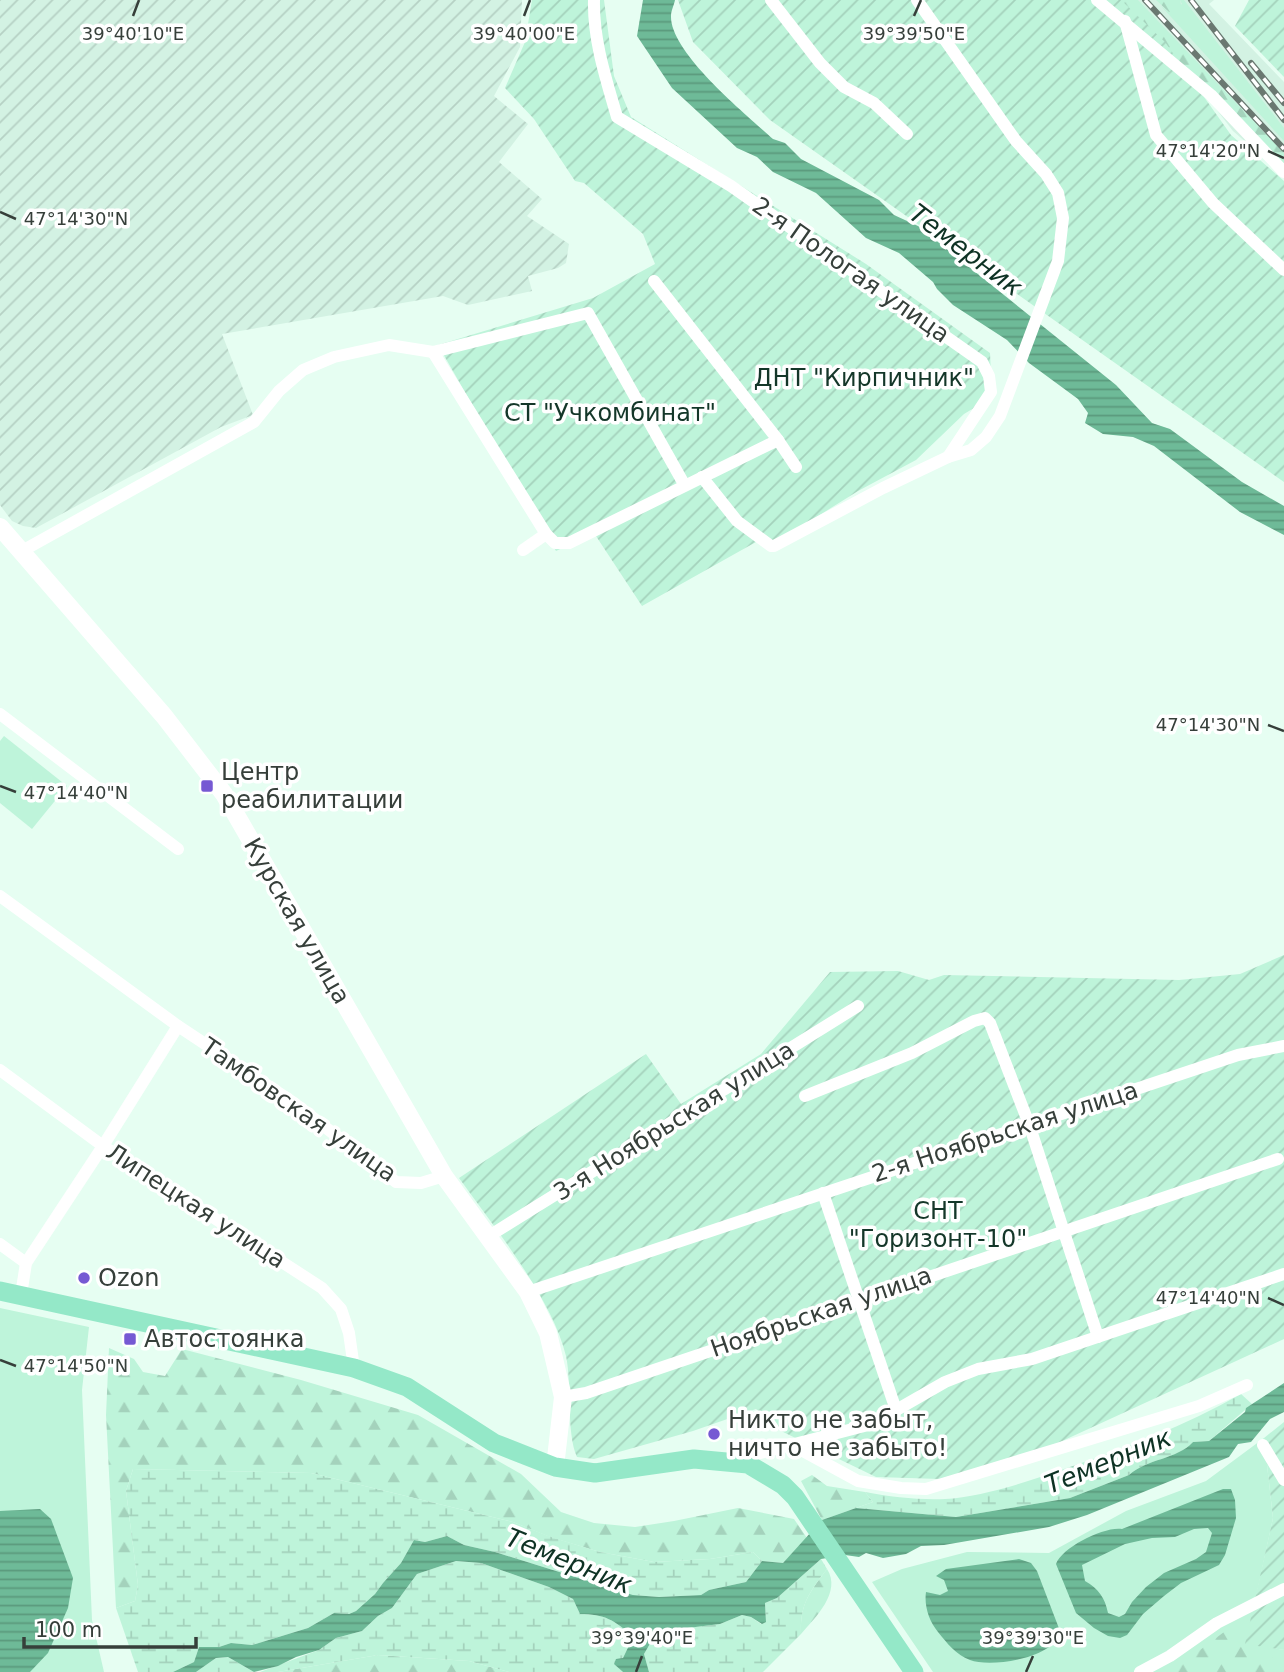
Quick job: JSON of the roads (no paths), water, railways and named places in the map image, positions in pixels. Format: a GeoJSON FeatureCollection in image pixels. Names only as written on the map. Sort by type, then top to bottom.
{"type":"FeatureCollection","features":[{"type":"Feature","properties":{"kind":"main road"},"geometry":{"type":"LineString","coordinates":[[0,1291],[354,1368],[407,1387],[494,1443],[555,1466],[595,1473],[695,1459],[748,1464],[783,1485],[795,1497],[914,1672]]}},
{"type":"Feature","properties":{"kind":"street","name":"2-я Пологая улица"},"geometry":{"type":"LineString","coordinates":[[594,0],[602,66],[617,117],[731,186],[982,362],[989,376],[991,392],[948,457]]}},
{"type":"Feature","properties":{"kind":"street"},"geometry":{"type":"LineString","coordinates":[[771,0],[820,63],[844,87],[874,103],[907,134]]}},
{"type":"Feature","properties":{"kind":"street"},"geometry":{"type":"LineString","coordinates":[[702,477],[737,521],[774,546],[883,488],[948,457],[971,450],[986,437],[1000,416],[1058,261],[1063,218],[1058,193],[1046,174],[1016,141],[917,0]]}},
{"type":"Feature","properties":{"kind":"street"},"geometry":{"type":"LineString","coordinates":[[1097,0],[1211,95],[1284,172]]}},
{"type":"Feature","properties":{"kind":"street"},"geometry":{"type":"LineString","coordinates":[[1125,21],[1156,135],[1213,203],[1284,270]]}},
{"type":"Feature","properties":{"kind":"street"},"geometry":{"type":"LineString","coordinates":[[654,281],[796,467]]}},
{"type":"Feature","properties":{"kind":"street"},"geometry":{"type":"LineString","coordinates":[[22,551],[254,422],[279,391],[303,370],[334,357],[389,345],[433,352],[588,313],[684,484]]}},
{"type":"Feature","properties":{"kind":"street"},"geometry":{"type":"LineString","coordinates":[[433,352],[546,534],[555,543],[569,543],[778,440]]}},
{"type":"Feature","properties":{"kind":"street","name":"Курская улица"},"geometry":{"type":"LineString","coordinates":[[0,527],[164,716],[224,794],[444,1176]]}},
{"type":"Feature","properties":{"kind":"street"},"geometry":{"type":"LineString","coordinates":[[523,550],[546,534]]}},
{"type":"Feature","properties":{"kind":"street"},"geometry":{"type":"LineString","coordinates":[[0,714],[178,849]]}},
{"type":"Feature","properties":{"kind":"street","name":"Тамбовская улица"},"geometry":{"type":"LineString","coordinates":[[0,896],[177,1026],[294,1103],[396,1182],[421,1183],[444,1176]]}},
{"type":"Feature","properties":{"kind":"street","name":"3-я Ноябрьская улица"},"geometry":{"type":"LineString","coordinates":[[489,1236],[858,1006]]}},
{"type":"Feature","properties":{"kind":"street"},"geometry":{"type":"LineString","coordinates":[[805,1096],[912,1053],[985,1018],[990,1023],[1029,1124],[1098,1337]]}},
{"type":"Feature","properties":{"kind":"street"},"geometry":{"type":"LineString","coordinates":[[21,1295],[26,1263],[177,1026]]}},
{"type":"Feature","properties":{"kind":"street","name":"2-я Ноябрьская улица"},"geometry":{"type":"LineString","coordinates":[[528,1292],[1238,1055],[1284,1045]]}},
{"type":"Feature","properties":{"kind":"street","name":"Липецкая улица"},"geometry":{"type":"LineString","coordinates":[[0,1070],[103,1146],[322,1288],[341,1309],[349,1333],[354,1368]]}},
{"type":"Feature","properties":{"kind":"street","name":"Ноябрьская улица"},"geometry":{"type":"LineString","coordinates":[[563,1397],[586,1393],[1278,1159]]}},
{"type":"Feature","properties":{"kind":"street"},"geometry":{"type":"LineString","coordinates":[[444,1176],[528,1292],[548,1333],[563,1397],[555,1466]]}},
{"type":"Feature","properties":{"kind":"street"},"geometry":{"type":"LineString","coordinates":[[823,1193],[896,1410]]}},
{"type":"Feature","properties":{"kind":"street"},"geometry":{"type":"LineString","coordinates":[[0,1244],[26,1263]]}},
{"type":"Feature","properties":{"kind":"street"},"geometry":{"type":"LineString","coordinates":[[726,1462],[872,1424],[945,1382],[978,1369],[1032,1359],[1284,1274]]}},
{"type":"Feature","properties":{"kind":"street"},"geometry":{"type":"LineString","coordinates":[[790,1444],[858,1481],[926,1489],[1199,1406],[1247,1385]]}},
{"type":"Feature","properties":{"kind":"street"},"geometry":{"type":"LineString","coordinates":[[1264,1445],[1284,1480]]}},
{"type":"Feature","properties":{"kind":"street"},"geometry":{"type":"LineString","coordinates":[[1140,1672],[1170,1656],[1217,1623],[1284,1588]]}},
{"type":"Feature","properties":{"kind":"railway"},"geometry":{"type":"LineString","coordinates":[[1145,0],[1284,149]]}},
{"type":"Feature","properties":{"kind":"railway"},"geometry":{"type":"LineString","coordinates":[[1191,0],[1284,120]]}},
{"type":"Feature","properties":{"kind":"railway"},"geometry":{"type":"LineString","coordinates":[[1251,63],[1284,103]]}},
{"type":"Feature","properties":{"kind":"place","name":"Центр реабилитации"},"geometry":{"type":"Point","coordinates":[207,786]}},
{"type":"Feature","properties":{"kind":"place","name":"Ozon"},"geometry":{"type":"Point","coordinates":[84,1278]}},
{"type":"Feature","properties":{"kind":"place","name":"Автостоянка"},"geometry":{"type":"Point","coordinates":[130,1339]}},
{"type":"Feature","properties":{"kind":"place","name":"Никто не забыт, ничто не забыто!"},"geometry":{"type":"Point","coordinates":[714,1434]}},
{"type":"Feature","properties":{"kind":"water label","name":"Темерник"},"geometry":{"type":"Point","coordinates":[966,250]}},
{"type":"Feature","properties":{"kind":"water label","name":"Темерник"},"geometry":{"type":"Point","coordinates":[1108,1461]}},
{"type":"Feature","properties":{"kind":"water label","name":"Темерник"},"geometry":{"type":"Point","coordinates":[569,1561]}},
{"type":"Feature","properties":{"kind":"park label","name":"ДНТ \"Кирпичник\""},"geometry":{"type":"Point","coordinates":[864,378]}},
{"type":"Feature","properties":{"kind":"park label","name":"СТ \"Учкомбинат\""},"geometry":{"type":"Point","coordinates":[610,413]}},
{"type":"Feature","properties":{"kind":"park label","name":"СНТ \"Горизонт-10\""},"geometry":{"type":"Point","coordinates":[938,1225]}}]}
